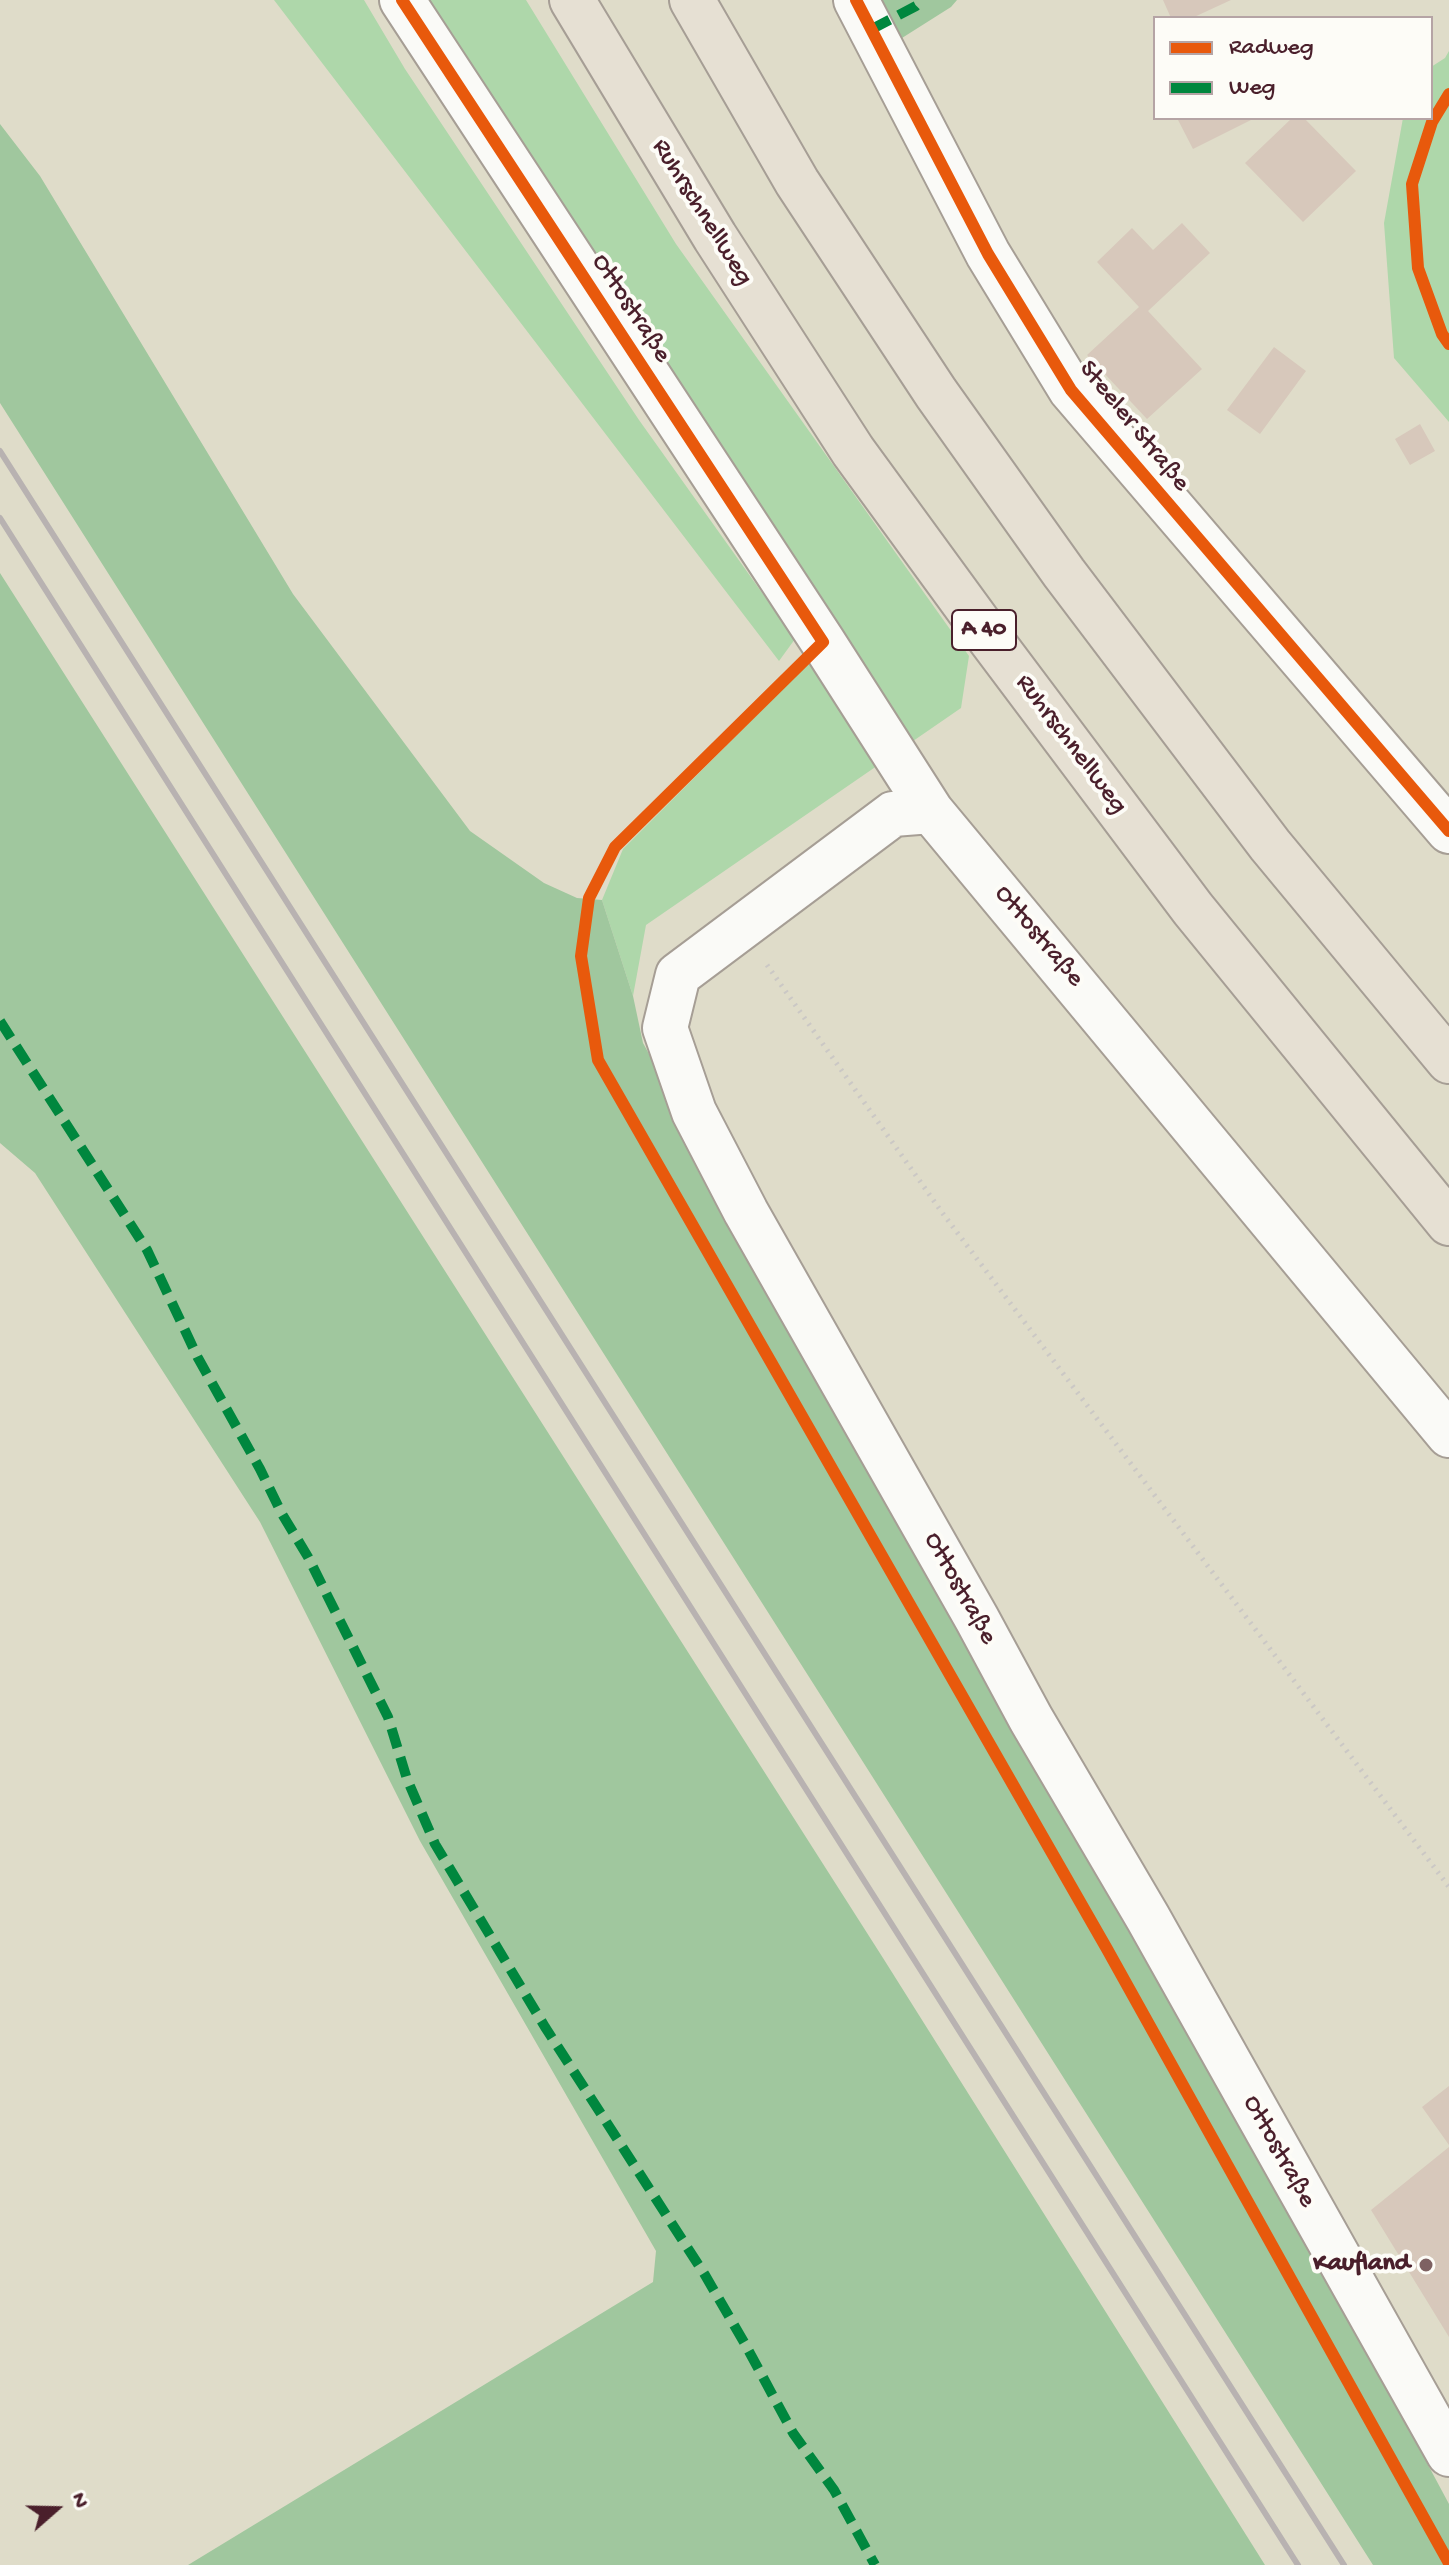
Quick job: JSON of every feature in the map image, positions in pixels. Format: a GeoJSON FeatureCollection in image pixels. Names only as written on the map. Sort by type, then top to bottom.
{"type":"FeatureCollection","features":[{"type":"Feature","properties":{"kind":"highway","name":"Ruhrschnellweg"},"geometry":{"type":"LineString","coordinates":[[572,0],[715,237],[853,451],[1193,909],[1449,1223]]}},
{"type":"Feature","properties":{"kind":"highway"},"geometry":{"type":"LineString","coordinates":[[692,0],[797,182],[936,393],[1064,573],[1270,845],[1449,1061]]}},
{"type":"Feature","properties":{"kind":"street","name":"Ottostraße"},"geometry":{"type":"LineString","coordinates":[[402,0],[931,811],[1449,1435]]}},
{"type":"Feature","properties":{"kind":"street","name":"Steeler Straße"},"geometry":{"type":"LineString","coordinates":[[856,0],[988,254],[1071,390],[1449,831]]}},
{"type":"Feature","properties":{"kind":"street","name":"Ottostraße"},"geometry":{"type":"LineString","coordinates":[[931,811],[893,814],[678,975],[665,1028],[694,1112],[787,1287],[1031,1719],[1148,1918],[1449,2454]]}},
{"type":"Feature","properties":{"kind":"path"},"geometry":{"type":"LineString","coordinates":[[741,928],[941,1211],[1449,1887]]}},
{"type":"Feature","properties":{"kind":"green space"},"geometry":{"type":"Polygon","coordinates":[[[274,0],[364,0],[405,69],[639,420],[795,639],[779,661],[274,0]]]}},
{"type":"Feature","properties":{"kind":"green space"},"geometry":{"type":"Polygon","coordinates":[[[426,0],[526,0],[676,244],[969,656],[961,708],[646,925],[633,996],[602,900],[623,849],[839,633],[426,0]]]}},
{"type":"Feature","properties":{"kind":"green space"},"geometry":{"type":"Polygon","coordinates":[[[876,0],[957,0],[951,7],[883,50],[876,0]]]}},
{"type":"Feature","properties":{"kind":"green space"},"geometry":{"type":"Polygon","coordinates":[[[1449,51],[1449,422],[1394,358],[1384,223],[1403,120],[1433,120],[1433,66],[1445,58],[1449,51]]]}},
{"type":"Feature","properties":{"kind":"green space"},"geometry":{"type":"Polygon","coordinates":[[[0,124],[40,176],[293,594],[470,831],[544,883],[577,898],[602,900],[633,996],[643,1043],[966,1628],[1169,1982],[1449,2504],[1449,2565],[1373,2565],[0,403],[0,124]]]}},
{"type":"Feature","properties":{"kind":"green space"},"geometry":{"type":"Polygon","coordinates":[[[0,573],[883,1958],[1265,2565],[188,2565],[653,2282],[656,2251],[420,1841],[260,1522],[35,1173],[0,1143],[0,573]]]}},
{"type":"Feature","properties":{"kind":"building"},"geometry":{"type":"Polygon","coordinates":[[[1163,0],[1231,0],[1196,16],[1170,16],[1163,0]]]}},
{"type":"Feature","properties":{"kind":"building"},"geometry":{"type":"Polygon","coordinates":[[[1178,120],[1251,120],[1193,149],[1178,120]]]}},
{"type":"Feature","properties":{"kind":"building"},"geometry":{"type":"Polygon","coordinates":[[[1290,120],[1306,120],[1356,171],[1303,222],[1245,163],[1290,120]]]}},
{"type":"Feature","properties":{"kind":"building"},"geometry":{"type":"Polygon","coordinates":[[[1182,223],[1210,253],[1148,311],[1202,369],[1147,419],[1087,355],[1139,307],[1097,262],[1132,228],[1153,250],[1182,223]]]}},
{"type":"Feature","properties":{"kind":"building"},"geometry":{"type":"Polygon","coordinates":[[[1274,347],[1306,371],[1260,434],[1227,410],[1274,347]]]}},
{"type":"Feature","properties":{"kind":"building"},"geometry":{"type":"Polygon","coordinates":[[[1420,424],[1435,451],[1410,465],[1395,439],[1420,424]]]}},
{"type":"Feature","properties":{"kind":"building"},"geometry":{"type":"Polygon","coordinates":[[[1449,2086],[1449,2145],[1422,2107],[1449,2086]]]}},
{"type":"Feature","properties":{"kind":"building","name":"Kaufland"},"geometry":{"type":"Polygon","coordinates":[[[1449,2147],[1449,2337],[1371,2210],[1449,2147]]]}},
{"type":"Feature","properties":{"kind":"railway"},"geometry":{"type":"LineString","coordinates":[[0,451],[1344,2565]]}},
{"type":"Feature","properties":{"kind":"railway"},"geometry":{"type":"LineString","coordinates":[[0,518],[1298,2565]]}},
{"type":"Feature","properties":{"kind":"marked path"},"geometry":{"type":"LineString","coordinates":[[872,29],[922,0]]}},
{"type":"Feature","properties":{"kind":"marked path"},"geometry":{"type":"LineString","coordinates":[[0,1021],[147,1250],[198,1358],[308,1557],[388,1717],[407,1779],[435,1844],[545,2027],[705,2275],[793,2433],[834,2490],[875,2565]]}},
{"type":"Feature","properties":{"kind":"cycle path"},"geometry":{"type":"LineString","coordinates":[[402,0],[823,642],[615,847],[589,898],[581,956],[598,1060],[1107,1949],[1449,2563]]}},
{"type":"Feature","properties":{"kind":"cycle path"},"geometry":{"type":"LineString","coordinates":[[856,0],[988,254],[1071,390],[1449,831]]}},
{"type":"Feature","properties":{"kind":"cycle path"},"geometry":{"type":"LineString","coordinates":[[1449,94],[1432,122],[1412,184],[1418,268],[1442,334],[1449,344]]}},
{"type":"Feature","properties":{"kind":"place","name":"Kaufland"},"geometry":{"type":"Point","coordinates":[1426,2265]}}]}
